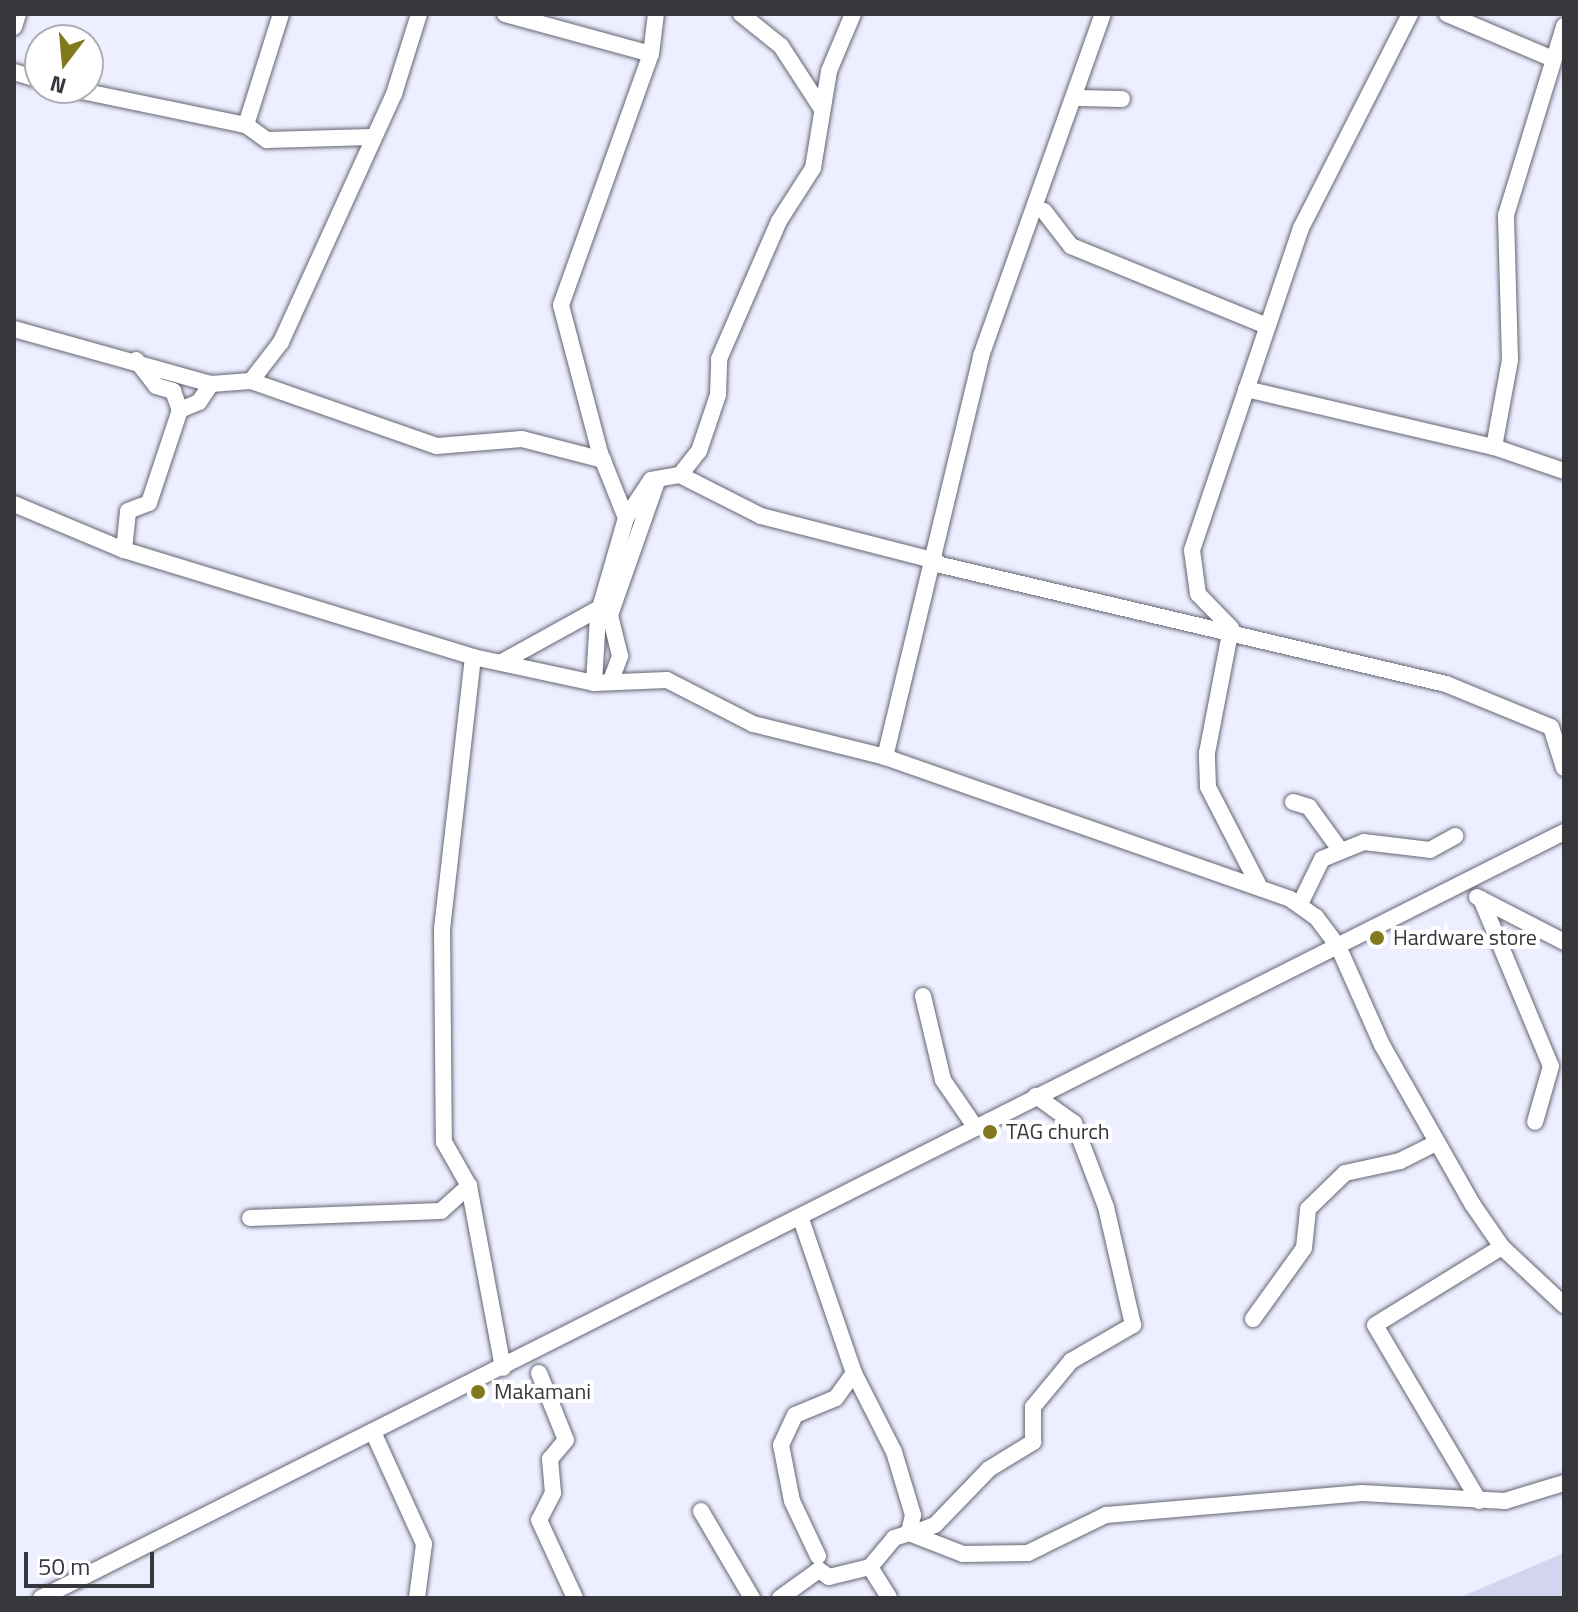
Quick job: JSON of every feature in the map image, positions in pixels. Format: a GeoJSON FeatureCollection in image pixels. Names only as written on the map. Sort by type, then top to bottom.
{"type":"FeatureCollection","features":[{"type":"Feature","properties":{"kind":"street"},"geometry":{"type":"LineString","coordinates":[[14,27],[18,14]]}},
{"type":"Feature","properties":{"kind":"street"},"geometry":{"type":"LineString","coordinates":[[246,125],[281,14]]}},
{"type":"Feature","properties":{"kind":"street"},"geometry":{"type":"LineString","coordinates":[[251,381],[281,342],[371,137],[394,94],[419,14]]}},
{"type":"Feature","properties":{"kind":"street"},"geometry":{"type":"LineString","coordinates":[[505,14],[651,54]]}},
{"type":"Feature","properties":{"kind":"street"},"geometry":{"type":"LineString","coordinates":[[626,518],[603,460],[561,305],[651,54],[656,14]]}},
{"type":"Feature","properties":{"kind":"street"},"geometry":{"type":"LineString","coordinates":[[741,14],[781,46],[820,106]]}},
{"type":"Feature","properties":{"kind":"street"},"geometry":{"type":"LineString","coordinates":[[680,475],[699,451],[718,395],[719,359],[772,234],[813,168],[820,106],[853,14]]}},
{"type":"Feature","properties":{"kind":"street"},"geometry":{"type":"LineString","coordinates":[[885,757],[938,563],[986,342],[1077,98],[1103,14]]}},
{"type":"Feature","properties":{"kind":"street"},"geometry":{"type":"LineString","coordinates":[[1258,884],[1228,838],[1206,776],[1232,635],[1230,622],[1198,594],[1191,562],[1265,325],[1301,228],[1410,14]]}},
{"type":"Feature","properties":{"kind":"street"},"geometry":{"type":"LineString","coordinates":[[1447,14],[1553,59]]}},
{"type":"Feature","properties":{"kind":"street"},"geometry":{"type":"LineString","coordinates":[[1494,447],[1510,360],[1506,215],[1564,26]]}},
{"type":"Feature","properties":{"kind":"street"},"geometry":{"type":"LineString","coordinates":[[104,96],[246,125],[267,140],[371,137]]}},
{"type":"Feature","properties":{"kind":"street"},"geometry":{"type":"LineString","coordinates":[[1077,98],[1122,99]]}},
{"type":"Feature","properties":{"kind":"street"},"geometry":{"type":"LineString","coordinates":[[1044,211],[1071,246],[1265,325]]}},
{"type":"Feature","properties":{"kind":"street"},"geometry":{"type":"LineString","coordinates":[[14,329],[135,359],[211,384],[251,381],[437,446],[522,439],[603,460]]}},
{"type":"Feature","properties":{"kind":"street"},"geometry":{"type":"LineString","coordinates":[[124,550],[128,511],[149,503],[180,410],[173,391],[156,386],[135,359]]}},
{"type":"Feature","properties":{"kind":"street"},"geometry":{"type":"LineString","coordinates":[[180,410],[199,402],[211,384]]}},
{"type":"Feature","properties":{"kind":"street"},"geometry":{"type":"LineString","coordinates":[[1246,389],[1494,447],[1564,471]]}},
{"type":"Feature","properties":{"kind":"street"},"geometry":{"type":"LineString","coordinates":[[602,682],[600,608],[626,518],[641,491],[658,479],[680,475],[761,516],[938,563],[1446,684],[1529,714],[1551,727],[1564,768]]}},
{"type":"Feature","properties":{"kind":"street"},"geometry":{"type":"LineString","coordinates":[[602,682],[620,656],[610,615],[658,479]]}},
{"type":"Feature","properties":{"kind":"street"},"geometry":{"type":"LineString","coordinates":[[14,504],[124,550],[473,657],[602,682],[667,680],[753,724],[885,757],[1258,884],[1300,904],[1338,946],[1436,1143],[1502,1247],[1564,1305]]}},
{"type":"Feature","properties":{"kind":"street"},"geometry":{"type":"LineString","coordinates":[[502,662],[600,608]]}},
{"type":"Feature","properties":{"kind":"street"},"geometry":{"type":"LineString","coordinates":[[473,657],[442,929],[444,1142],[469,1186],[503,1368]]}},
{"type":"Feature","properties":{"kind":"street"},"geometry":{"type":"LineString","coordinates":[[1293,802],[1309,807],[1341,851]]}},
{"type":"Feature","properties":{"kind":"street"},"geometry":{"type":"LineString","coordinates":[[41,1598],[802,1222],[1036,1096],[1564,832]]}},
{"type":"Feature","properties":{"kind":"street"},"geometry":{"type":"LineString","coordinates":[[1300,904],[1322,859],[1364,842],[1430,850],[1455,836]]}},
{"type":"Feature","properties":{"kind":"street"},"geometry":{"type":"LineString","coordinates":[[1458,885],[1564,942]]}},
{"type":"Feature","properties":{"kind":"street"},"geometry":{"type":"LineString","coordinates":[[1481,899],[1551,1066],[1535,1122]]}},
{"type":"Feature","properties":{"kind":"street"},"geometry":{"type":"LineString","coordinates":[[923,996],[943,1080],[976,1128]]}},
{"type":"Feature","properties":{"kind":"street"},"geometry":{"type":"LineString","coordinates":[[780,1598],[819,1570],[829,1577],[870,1567],[894,1538],[935,1525],[989,1469],[1033,1442],[1033,1407],[1071,1361],[1133,1325],[1106,1207],[1074,1123],[1036,1096]]}},
{"type":"Feature","properties":{"kind":"street"},"geometry":{"type":"LineString","coordinates":[[1253,1319],[1304,1248],[1308,1209],[1335,1182],[1436,1143]]}},
{"type":"Feature","properties":{"kind":"street"},"geometry":{"type":"LineString","coordinates":[[250,1218],[441,1211],[469,1186]]}},
{"type":"Feature","properties":{"kind":"street"},"geometry":{"type":"LineString","coordinates":[[802,1222],[854,1373],[894,1452],[913,1515],[912,1533]]}},
{"type":"Feature","properties":{"kind":"street"},"geometry":{"type":"LineString","coordinates":[[1479,1501],[1375,1325],[1502,1247]]}},
{"type":"Feature","properties":{"kind":"street"},"geometry":{"type":"LineString","coordinates":[[539,1373],[566,1440],[550,1459],[553,1493],[539,1520],[575,1598]]}},
{"type":"Feature","properties":{"kind":"street"},"geometry":{"type":"LineString","coordinates":[[818,1556],[792,1501],[781,1445],[795,1415],[836,1398],[854,1373]]}},
{"type":"Feature","properties":{"kind":"street"},"geometry":{"type":"LineString","coordinates":[[373,1432],[424,1544],[417,1598]]}},
{"type":"Feature","properties":{"kind":"street"},"geometry":{"type":"LineString","coordinates":[[912,1533],[963,1554],[1028,1553],[1106,1515],[1362,1493],[1479,1501],[1564,1483]]}},
{"type":"Feature","properties":{"kind":"street"},"geometry":{"type":"LineString","coordinates":[[701,1511],[752,1598]]}},
{"type":"Feature","properties":{"kind":"street"},"geometry":{"type":"LineString","coordinates":[[870,1567],[889,1598]]}},
{"type":"Feature","properties":{"kind":"shaded area"},"geometry":{"type":"Polygon","coordinates":[[[1564,1553],[1564,1598],[1458,1598],[1564,1553]]]}},
{"type":"Feature","properties":{"kind":"place","name":"Hardware store"},"geometry":{"type":"Point","coordinates":[1377,938]}},
{"type":"Feature","properties":{"kind":"place","name":"TAG church"},"geometry":{"type":"Point","coordinates":[990,1132]}},
{"type":"Feature","properties":{"kind":"place","name":"Makamani"},"geometry":{"type":"Point","coordinates":[478,1392]}}]}
